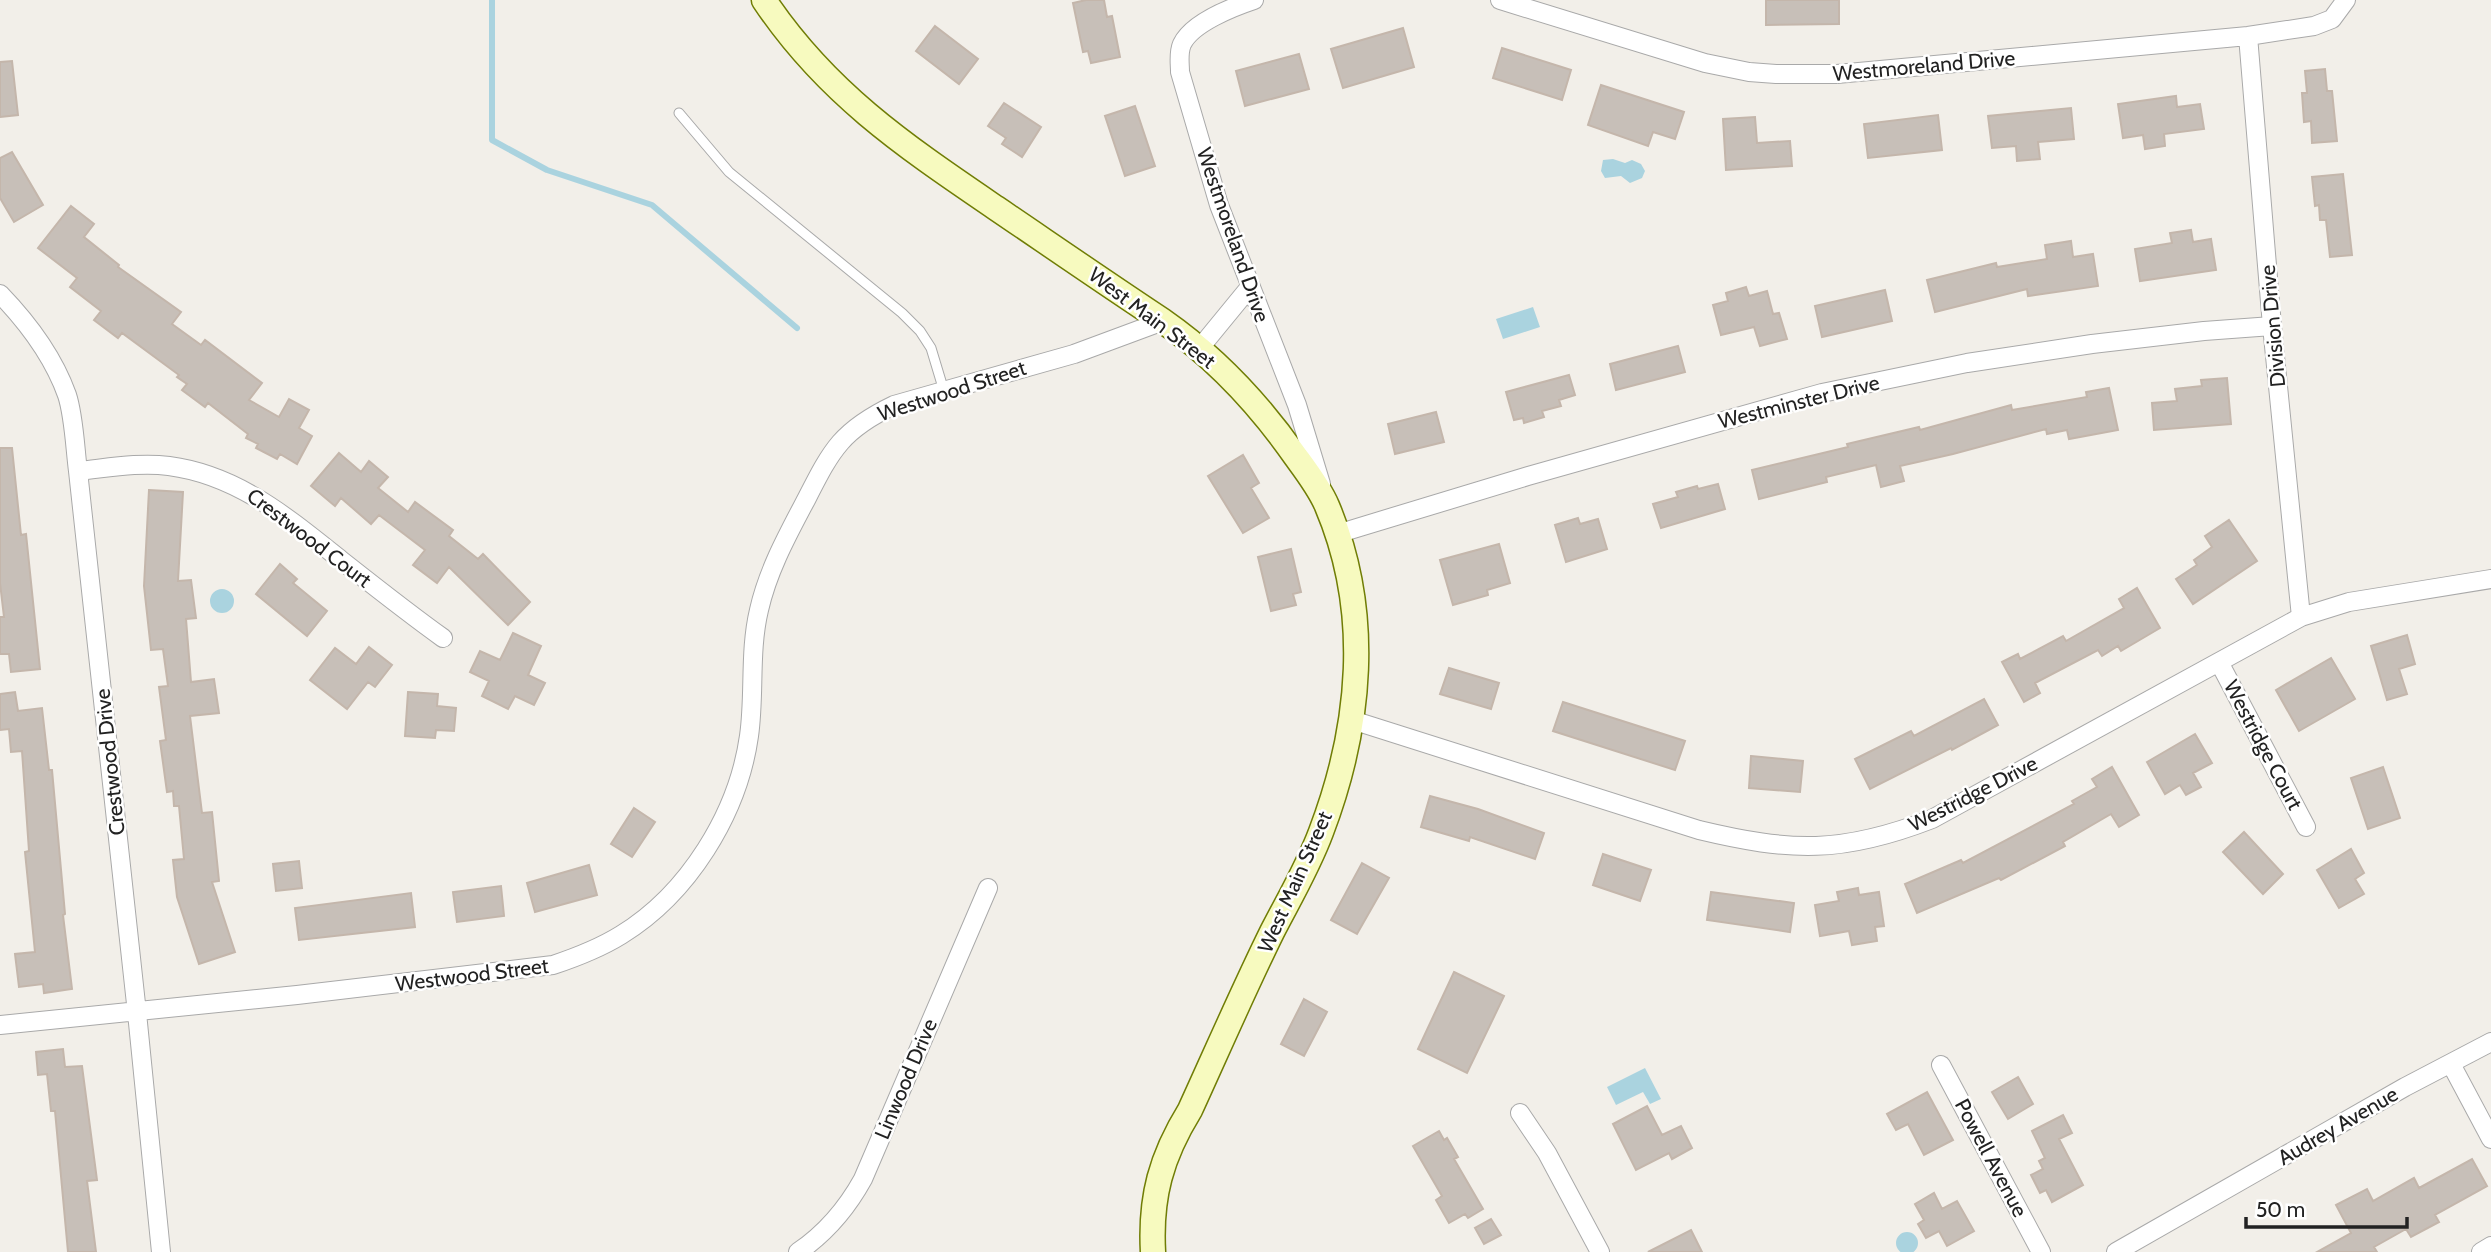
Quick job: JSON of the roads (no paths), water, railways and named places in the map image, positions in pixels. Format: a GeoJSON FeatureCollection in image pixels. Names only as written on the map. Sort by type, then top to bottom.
{"type":"FeatureCollection","features":[{"type":"Feature","properties":{"kind":"main road","name":"West Main Street"},"geometry":{"type":"LineString","coordinates":[[764,0],[824,76],[873,121],[935,167],[1163,321],[1244,390],[1273,425],[1326,504],[1337,534],[1351,587],[1357,628],[1357,670],[1352,720],[1340,772],[1321,832],[1299,882],[1273,930],[1190,1110],[1163,1161],[1155,1191],[1151,1223],[1153,1252]]}},
{"type":"Feature","properties":{"kind":"street","name":"Westmoreland Drive"},"geometry":{"type":"LineString","coordinates":[[1254,0],[1210,19],[1192,31],[1182,45],[1179,58],[1189,108],[1219,205],[1249,288],[1297,405],[1326,504]]}},
{"type":"Feature","properties":{"kind":"street","name":"Westmoreland Drive"},"geometry":{"type":"LineString","coordinates":[[1500,0],[1705,63],[1749,72],[1793,76],[2248,36],[2314,26],[2332,19],[2346,0]]}},
{"type":"Feature","properties":{"kind":"street","name":"Division Drive"},"geometry":{"type":"LineString","coordinates":[[2248,36],[2272,326],[2301,617]]}},
{"type":"Feature","properties":{"kind":"street"},"geometry":{"type":"LineString","coordinates":[[1199,349],[1249,288]]}},
{"type":"Feature","properties":{"kind":"street","name":"Crestwood Drive"},"geometry":{"type":"LineString","coordinates":[[0,294],[34,332],[68,397],[161,1252]]}},
{"type":"Feature","properties":{"kind":"street","name":"Westwood Street"},"geometry":{"type":"LineString","coordinates":[[0,1025],[137,1013],[553,965],[622,935],[653,911],[680,883],[708,846],[725,816],[740,777],[749,737],[752,650],[759,610],[780,551],[830,453],[850,432],[871,416],[894,405],[1074,354],[1163,321]]}},
{"type":"Feature","properties":{"kind":"street","name":"Westminster Drive"},"geometry":{"type":"LineString","coordinates":[[1337,534],[1528,476],[1822,393],[1967,363],[2092,344],[2272,326]]}},
{"type":"Feature","properties":{"kind":"street","name":"Crestwood Court"},"geometry":{"type":"LineString","coordinates":[[78,471],[127,466],[170,467],[209,475],[243,488],[275,508],[443,638]]}},
{"type":"Feature","properties":{"kind":"street","name":"Westridge Drive"},"geometry":{"type":"LineString","coordinates":[[1352,720],[1699,830],[1750,843],[1789,847],[1827,846],[1866,841],[1932,819],[2301,617],[2349,602],[2491,579]]}},
{"type":"Feature","properties":{"kind":"street","name":"Westridge Court"},"geometry":{"type":"LineString","coordinates":[[2219,662],[2306,827]]}},
{"type":"Feature","properties":{"kind":"street","name":"Linwood Drive"},"geometry":{"type":"LineString","coordinates":[[798,1252],[836,1219],[863,1179],[988,888]]}},
{"type":"Feature","properties":{"kind":"street","name":"Audrey Avenue"},"geometry":{"type":"LineString","coordinates":[[2116,1252],[2405,1087],[2491,1042]]}},
{"type":"Feature","properties":{"kind":"street"},"geometry":{"type":"LineString","coordinates":[[2451,1064],[2491,1139]]}},
{"type":"Feature","properties":{"kind":"street","name":"Powell Avenue"},"geometry":{"type":"LineString","coordinates":[[1941,1065],[2041,1252]]}},
{"type":"Feature","properties":{"kind":"street"},"geometry":{"type":"LineString","coordinates":[[1520,1113],[1546,1153],[1600,1252]]}},
{"type":"Feature","properties":{"kind":"street"},"geometry":{"type":"LineString","coordinates":[[2481,1252],[2491,1247]]}},
{"type":"Feature","properties":{"kind":"lane"},"geometry":{"type":"LineString","coordinates":[[679,113],[729,172],[902,313],[920,331],[931,348],[944,391]]}},
{"type":"Feature","properties":{"kind":"water"},"geometry":{"type":"Polygon","coordinates":[[[1613,159],[1625,163],[1632,160],[1641,164],[1645,171],[1642,178],[1630,183],[1621,176],[1605,178],[1601,171],[1603,160],[1613,159]]]}},
{"type":"Feature","properties":{"kind":"water"},"geometry":{"type":"Polygon","coordinates":[[[1533,307],[1540,327],[1503,339],[1496,319],[1533,307]]]}},
{"type":"Feature","properties":{"kind":"water"},"geometry":{"type":"Polygon","coordinates":[[[222,589],[231,592],[234,601],[231,610],[222,613],[213,610],[210,601],[213,592],[222,589]]]}},
{"type":"Feature","properties":{"kind":"water"},"geometry":{"type":"Polygon","coordinates":[[[1645,1068],[1661,1099],[1650,1104],[1643,1092],[1616,1105],[1607,1087],[1645,1068]]]}},
{"type":"Feature","properties":{"kind":"water"},"geometry":{"type":"Polygon","coordinates":[[[1903,1232],[1911,1232],[1918,1239],[1918,1247],[1911,1254],[1903,1254],[1896,1247],[1896,1239],[1903,1232]]]}},
{"type":"Feature","properties":{"kind":"waterway"},"geometry":{"type":"LineString","coordinates":[[492,0],[492,140],[547,170],[652,205],[797,328]]}}]}
